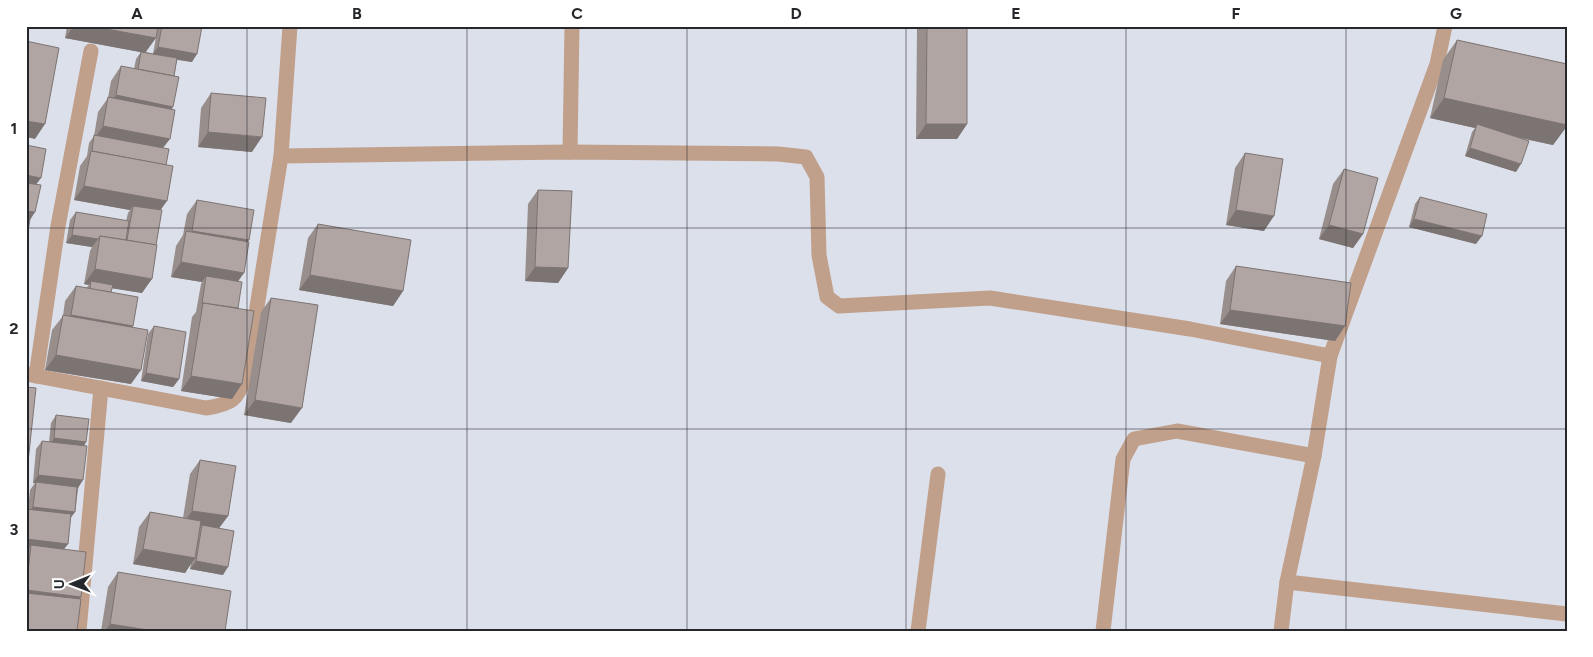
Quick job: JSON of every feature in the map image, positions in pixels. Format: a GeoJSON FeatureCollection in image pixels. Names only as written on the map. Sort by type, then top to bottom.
{"type":"FeatureCollection","features":[{"type":"Feature","properties":{"kind":"street"},"geometry":{"type":"LineString","coordinates":[[91,51],[31,375],[206,408],[220,406],[232,401],[240,390],[246,376],[281,156],[290,26]]}},
{"type":"Feature","properties":{"kind":"street"},"geometry":{"type":"LineString","coordinates":[[570,152],[572,26]]}},
{"type":"Feature","properties":{"kind":"street"},"geometry":{"type":"LineString","coordinates":[[1281,631],[1288,582],[1314,456],[1330,356],[1437,64],[1445,26]]}},
{"type":"Feature","properties":{"kind":"street"},"geometry":{"type":"LineString","coordinates":[[281,156],[570,152],[778,154],[806,157],[816,177],[819,254],[827,297],[839,306],[990,298],[1190,329],[1330,356]]}},
{"type":"Feature","properties":{"kind":"street"},"geometry":{"type":"LineString","coordinates":[[79,631],[101,388]]}},
{"type":"Feature","properties":{"kind":"street"},"geometry":{"type":"LineString","coordinates":[[1103,631],[1123,460],[1134,439],[1177,431],[1314,456]]}},
{"type":"Feature","properties":{"kind":"street"},"geometry":{"type":"LineString","coordinates":[[918,631],[938,474]]}},
{"type":"Feature","properties":{"kind":"street"},"geometry":{"type":"LineString","coordinates":[[1288,582],[1567,614]]}},
{"type":"Feature","properties":{"kind":"building"},"geometry":{"type":"Polygon","coordinates":[[[90,26],[158,26],[156,38],[90,26]]]}},
{"type":"Feature","properties":{"kind":"building"},"geometry":{"type":"Polygon","coordinates":[[[162,26],[202,26],[197,54],[158,47],[162,26]]]}},
{"type":"Feature","properties":{"kind":"building"},"geometry":{"type":"Polygon","coordinates":[[[927,26],[967,26],[967,124],[926,124],[927,26]]]}},
{"type":"Feature","properties":{"kind":"building"},"geometry":{"type":"Polygon","coordinates":[[[1457,40],[1567,64],[1567,125],[1444,98],[1457,40]]]}},
{"type":"Feature","properties":{"kind":"building"},"geometry":{"type":"Polygon","coordinates":[[[26,41],[59,48],[45,124],[26,121],[26,41]]]}},
{"type":"Feature","properties":{"kind":"building"},"geometry":{"type":"Polygon","coordinates":[[[141,52],[177,58],[174,76],[138,69],[141,52]]]}},
{"type":"Feature","properties":{"kind":"building"},"geometry":{"type":"Polygon","coordinates":[[[121,66],[179,77],[173,107],[116,95],[121,66]]]}},
{"type":"Feature","properties":{"kind":"building"},"geometry":{"type":"Polygon","coordinates":[[[211,93],[266,98],[262,137],[208,132],[211,93]]]}},
{"type":"Feature","properties":{"kind":"building"},"geometry":{"type":"Polygon","coordinates":[[[108,97],[175,110],[170,139],[103,126],[108,97]]]}},
{"type":"Feature","properties":{"kind":"building"},"geometry":{"type":"Polygon","coordinates":[[[1477,124],[1529,141],[1521,164],[1470,148],[1477,124]]]}},
{"type":"Feature","properties":{"kind":"building"},"geometry":{"type":"Polygon","coordinates":[[[94,135],[169,149],[166,165],[92,151],[94,135]]]}},
{"type":"Feature","properties":{"kind":"building"},"geometry":{"type":"Polygon","coordinates":[[[26,145],[46,149],[41,178],[26,175],[26,145]]]}},
{"type":"Feature","properties":{"kind":"building"},"geometry":{"type":"Polygon","coordinates":[[[91,151],[173,166],[167,201],[84,186],[91,151]]]}},
{"type":"Feature","properties":{"kind":"building"},"geometry":{"type":"Polygon","coordinates":[[[1245,153],[1283,159],[1274,216],[1236,210],[1245,153]]]}},
{"type":"Feature","properties":{"kind":"building"},"geometry":{"type":"Polygon","coordinates":[[[1344,169],[1378,178],[1363,234],[1329,225],[1344,169]]]}},
{"type":"Feature","properties":{"kind":"building"},"geometry":{"type":"Polygon","coordinates":[[[26,183],[41,185],[35,212],[26,211],[26,183]]]}},
{"type":"Feature","properties":{"kind":"building"},"geometry":{"type":"Polygon","coordinates":[[[538,190],[572,191],[568,268],[535,267],[538,190]]]}},
{"type":"Feature","properties":{"kind":"building"},"geometry":{"type":"Polygon","coordinates":[[[1420,197],[1487,214],[1482,236],[1414,219],[1420,197]]]}},
{"type":"Feature","properties":{"kind":"building"},"geometry":{"type":"Polygon","coordinates":[[[197,200],[254,210],[249,240],[192,231],[197,200]]]}},
{"type":"Feature","properties":{"kind":"building"},"geometry":{"type":"Polygon","coordinates":[[[133,206],[162,210],[156,245],[127,240],[133,206]]]}},
{"type":"Feature","properties":{"kind":"building"},"geometry":{"type":"Polygon","coordinates":[[[76,212],[129,221],[126,240],[100,236],[98,239],[72,235],[76,212]]]}},
{"type":"Feature","properties":{"kind":"building"},"geometry":{"type":"Polygon","coordinates":[[[26,218],[30,219],[26,243],[26,218]]]}},
{"type":"Feature","properties":{"kind":"building"},"geometry":{"type":"Polygon","coordinates":[[[318,224],[411,240],[403,291],[310,275],[318,224]]]}},
{"type":"Feature","properties":{"kind":"building"},"geometry":{"type":"Polygon","coordinates":[[[186,231],[249,242],[244,273],[181,262],[186,231]]]}},
{"type":"Feature","properties":{"kind":"building"},"geometry":{"type":"Polygon","coordinates":[[[100,236],[157,245],[152,279],[95,269],[100,236]]]}},
{"type":"Feature","properties":{"kind":"building"},"geometry":{"type":"Polygon","coordinates":[[[1236,266],[1351,283],[1345,326],[1230,310],[1236,266]]]}},
{"type":"Feature","properties":{"kind":"building"},"geometry":{"type":"Polygon","coordinates":[[[206,276],[242,282],[238,308],[202,304],[206,276]]]}},
{"type":"Feature","properties":{"kind":"building"},"geometry":{"type":"Polygon","coordinates":[[[91,281],[113,285],[111,292],[90,289],[91,281]]]}},
{"type":"Feature","properties":{"kind":"building"},"geometry":{"type":"Polygon","coordinates":[[[76,286],[138,297],[133,326],[71,315],[76,286]]]}},
{"type":"Feature","properties":{"kind":"building"},"geometry":{"type":"Polygon","coordinates":[[[271,298],[318,305],[302,408],[255,400],[271,298]]]}},
{"type":"Feature","properties":{"kind":"building"},"geometry":{"type":"Polygon","coordinates":[[[203,303],[254,311],[242,384],[191,376],[203,303]]]}},
{"type":"Feature","properties":{"kind":"building"},"geometry":{"type":"Polygon","coordinates":[[[63,315],[148,330],[141,370],[56,355],[63,315]]]}},
{"type":"Feature","properties":{"kind":"building"},"geometry":{"type":"Polygon","coordinates":[[[154,326],[186,332],[179,379],[146,373],[154,326]]]}},
{"type":"Feature","properties":{"kind":"building"},"geometry":{"type":"Polygon","coordinates":[[[26,387],[36,388],[28,462],[26,461],[26,387]]]}},
{"type":"Feature","properties":{"kind":"building"},"geometry":{"type":"Polygon","coordinates":[[[56,415],[89,419],[86,442],[54,438],[56,415]]]}},
{"type":"Feature","properties":{"kind":"building"},"geometry":{"type":"Polygon","coordinates":[[[42,441],[87,446],[83,480],[38,475],[42,441]]]}},
{"type":"Feature","properties":{"kind":"building"},"geometry":{"type":"Polygon","coordinates":[[[200,460],[236,466],[228,516],[192,511],[200,460]]]}},
{"type":"Feature","properties":{"kind":"building"},"geometry":{"type":"Polygon","coordinates":[[[36,482],[77,487],[75,512],[33,507],[36,482]]]}},
{"type":"Feature","properties":{"kind":"building"},"geometry":{"type":"Polygon","coordinates":[[[26,509],[71,514],[68,544],[26,539],[26,509]]]}},
{"type":"Feature","properties":{"kind":"building"},"geometry":{"type":"Polygon","coordinates":[[[150,512],[201,521],[195,558],[143,549],[150,512]]]}},
{"type":"Feature","properties":{"kind":"building"},"geometry":{"type":"Polygon","coordinates":[[[202,525],[234,531],[228,567],[196,561],[202,525]]]}},
{"type":"Feature","properties":{"kind":"building"},"geometry":{"type":"Polygon","coordinates":[[[31,545],[86,552],[81,597],[26,590],[31,545]]]}},
{"type":"Feature","properties":{"kind":"building"},"geometry":{"type":"Polygon","coordinates":[[[118,572],[231,591],[225,631],[154,631],[110,624],[118,572]]]}},
{"type":"Feature","properties":{"kind":"building"},"geometry":{"type":"Polygon","coordinates":[[[26,593],[81,599],[77,631],[26,631],[26,593]]]}}]}
